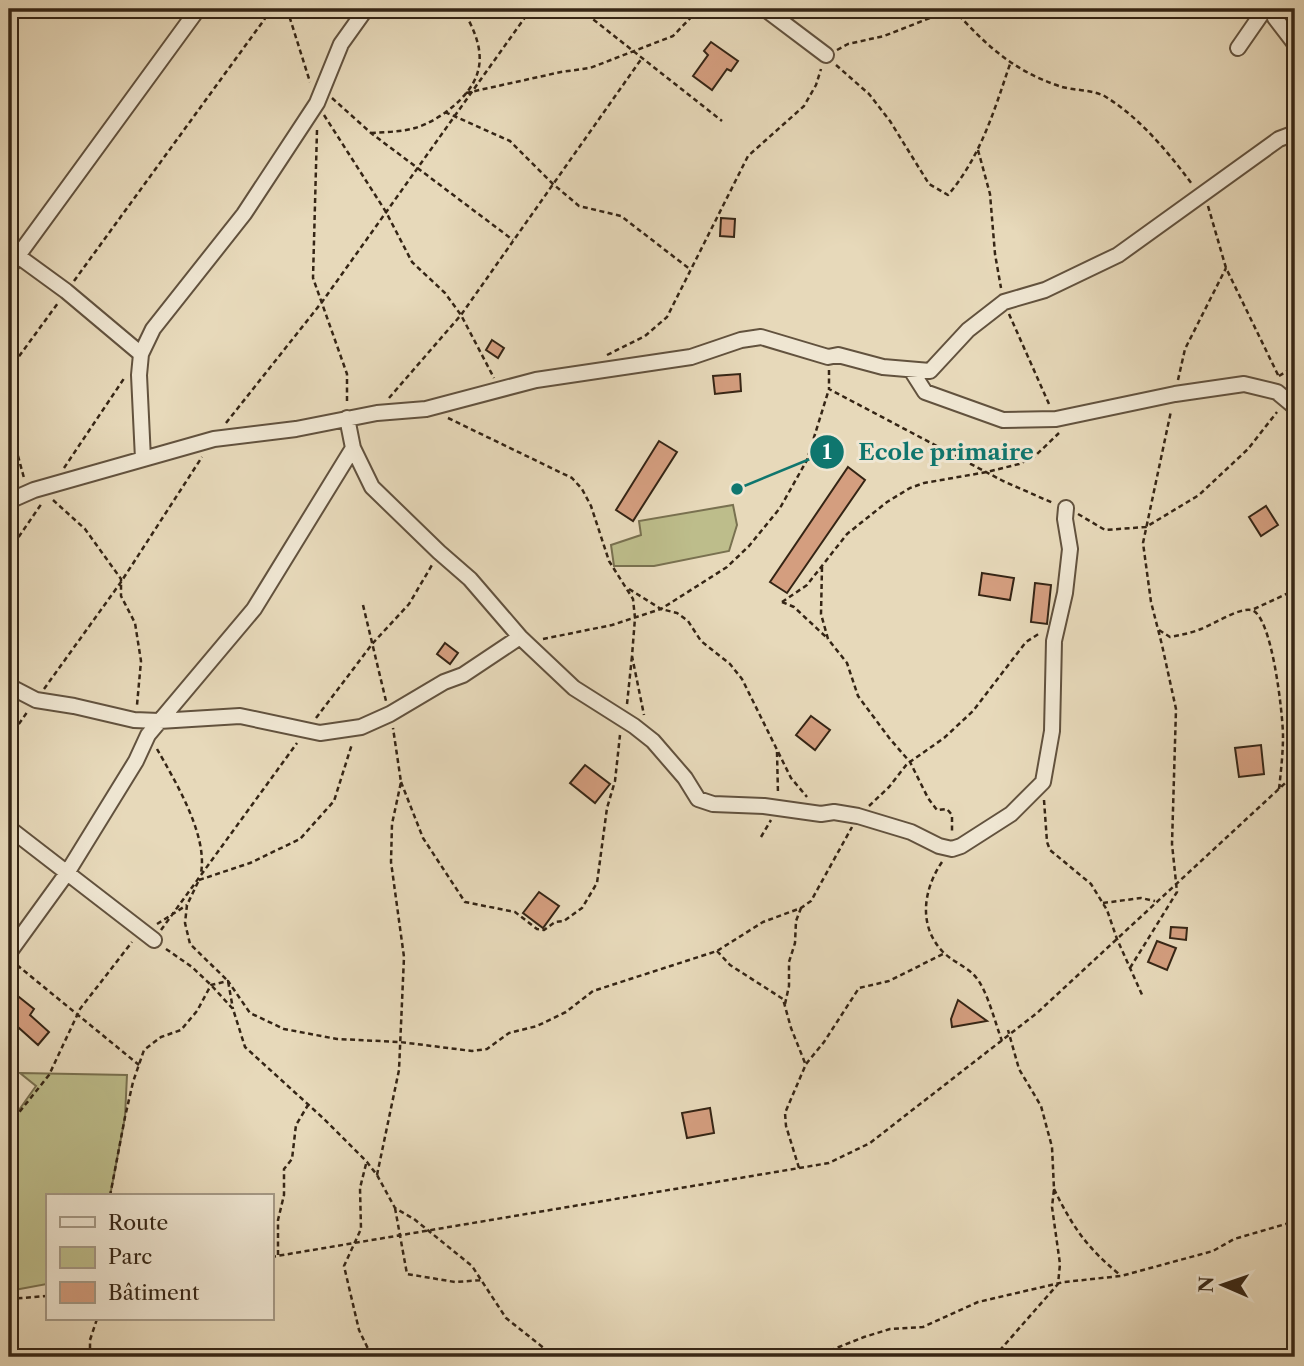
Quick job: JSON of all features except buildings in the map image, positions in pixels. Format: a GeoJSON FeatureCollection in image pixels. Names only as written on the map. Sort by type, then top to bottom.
{"type":"FeatureCollection","features":[{"type":"Feature","properties":{"kind":"street"},"geometry":{"type":"LineString","coordinates":[[141,354],[66,291],[13,262],[198,9]]}},
{"type":"Feature","properties":{"kind":"street"},"geometry":{"type":"LineString","coordinates":[[143,459],[139,374],[141,354],[153,329],[244,214],[320,96],[341,44],[366,9]]}},
{"type":"Feature","properties":{"kind":"street"},"geometry":{"type":"LineString","coordinates":[[765,9],[825,55]]}},
{"type":"Feature","properties":{"kind":"street"},"geometry":{"type":"LineString","coordinates":[[1238,48],[1265,9]]}},
{"type":"Feature","properties":{"kind":"street"},"geometry":{"type":"LineString","coordinates":[[1272,9],[1275,18],[1295,44]]}},
{"type":"Feature","properties":{"kind":"street"},"geometry":{"type":"LineString","coordinates":[[9,501],[34,490],[214,439],[296,429],[377,413],[426,409],[536,380],[691,357],[741,340],[761,337],[828,357],[838,355],[883,368],[930,371],[968,330],[1004,302],[1045,290],[1118,255],[1279,139],[1295,133]]}},
{"type":"Feature","properties":{"kind":"street"},"geometry":{"type":"LineString","coordinates":[[911,370],[925,392],[1003,420],[1056,419],[1175,394],[1244,384],[1277,392],[1295,407]]}},
{"type":"Feature","properties":{"kind":"street"},"geometry":{"type":"LineString","coordinates":[[347,418],[353,448],[372,487],[470,579],[520,637],[574,688],[653,741],[685,778],[698,799],[713,804],[764,806],[858,816],[911,832],[939,846],[952,849],[1011,814],[1043,782],[1052,731],[1054,641],[1065,593],[1070,549],[1066,508]]}},
{"type":"Feature","properties":{"kind":"street"},"geometry":{"type":"LineString","coordinates":[[9,953],[67,873],[136,761],[148,735],[254,609],[353,448]]}},
{"type":"Feature","properties":{"kind":"street"},"geometry":{"type":"LineString","coordinates":[[9,686],[36,701],[65,704],[134,720],[240,716],[320,733],[361,727],[390,714],[444,682],[463,675],[520,637]]}},
{"type":"Feature","properties":{"kind":"street"},"geometry":{"type":"LineString","coordinates":[[9,828],[149,937]]}},
{"type":"Feature","properties":{"kind":"path"},"geometry":{"type":"LineString","coordinates":[[9,370],[272,9]]}},
{"type":"Feature","properties":{"kind":"path"},"geometry":{"type":"LineString","coordinates":[[287,9],[320,96],[412,262],[445,293],[461,315],[500,389]]}},
{"type":"Feature","properties":{"kind":"path"},"geometry":{"type":"LineString","coordinates":[[371,132],[415,128],[460,102],[478,71],[479,47],[462,9]]}},
{"type":"Feature","properties":{"kind":"path"},"geometry":{"type":"LineString","coordinates":[[9,738],[121,582],[214,439],[322,302],[531,9]]}},
{"type":"Feature","properties":{"kind":"path"},"geometry":{"type":"LineString","coordinates":[[580,9],[722,121]]}},
{"type":"Feature","properties":{"kind":"path"},"geometry":{"type":"LineString","coordinates":[[466,93],[590,68],[673,36],[699,9]]}},
{"type":"Feature","properties":{"kind":"path"},"geometry":{"type":"LineString","coordinates":[[598,359],[645,336],[667,317],[748,156],[804,106],[816,85],[825,55],[848,44],[884,36],[953,9],[975,34],[1010,64],[1060,86],[1104,96],[1168,151],[1207,205],[1226,268],[1279,376],[1276,414],[1248,449],[1199,495],[1146,527],[1105,530],[1066,508],[987,472],[875,415],[829,388]]}},
{"type":"Feature","properties":{"kind":"path"},"geometry":{"type":"LineString","coordinates":[[825,55],[869,93],[890,121],[929,184],[948,195],[962,179],[985,138],[1010,64]]}},
{"type":"Feature","properties":{"kind":"path"},"geometry":{"type":"LineString","coordinates":[[377,413],[461,315],[642,58]]}},
{"type":"Feature","properties":{"kind":"path"},"geometry":{"type":"LineString","coordinates":[[320,96],[513,240]]}},
{"type":"Feature","properties":{"kind":"path"},"geometry":{"type":"LineString","coordinates":[[445,112],[510,141],[579,206],[621,216],[691,270]]}},
{"type":"Feature","properties":{"kind":"path"},"geometry":{"type":"LineString","coordinates":[[317,129],[313,278],[346,374],[347,418]]}},
{"type":"Feature","properties":{"kind":"path"},"geometry":{"type":"LineString","coordinates":[[1130,968],[1177,892],[1172,844],[1175,709],[1151,602],[1143,543],[1185,349],[1226,268]]}},
{"type":"Feature","properties":{"kind":"path"},"geometry":{"type":"LineString","coordinates":[[520,637],[536,640],[635,618],[661,609],[727,568],[780,509],[807,460],[829,388],[828,357]]}},
{"type":"Feature","properties":{"kind":"path"},"geometry":{"type":"LineString","coordinates":[[9,551],[126,376]]}},
{"type":"Feature","properties":{"kind":"path"},"geometry":{"type":"LineString","coordinates":[[1002,1041],[975,976],[944,953],[926,927],[933,876],[952,849],[952,815],[947,809],[937,810],[928,798],[910,762],[858,696],[847,663],[828,639],[794,607],[782,602],[807,585],[847,534],[887,502],[924,483],[987,472],[1034,457],[1077,415]]}},
{"type":"Feature","properties":{"kind":"path"},"geometry":{"type":"LineString","coordinates":[[363,605],[394,732],[401,782],[423,838],[465,902],[514,912],[537,929],[544,930],[555,922],[564,921],[582,908],[597,883],[607,808],[615,781],[618,738],[629,698],[634,599],[609,561],[591,506],[572,478],[448,418]]}},
{"type":"Feature","properties":{"kind":"path"},"geometry":{"type":"LineString","coordinates":[[9,1125],[49,1075],[77,1014],[129,946],[149,937],[173,913],[373,643],[409,604],[439,552]]}},
{"type":"Feature","properties":{"kind":"path"},"geometry":{"type":"LineString","coordinates":[[822,566],[821,614],[828,639]]}},
{"type":"Feature","properties":{"kind":"path"},"geometry":{"type":"LineString","coordinates":[[626,587],[661,609],[677,613],[688,621],[701,642],[730,664],[742,679],[792,778],[821,814]]}},
{"type":"Feature","properties":{"kind":"path"},"geometry":{"type":"LineString","coordinates":[[1158,629],[1170,637],[1181,635],[1242,611],[1252,610],[1295,590]]}},
{"type":"Feature","properties":{"kind":"path"},"geometry":{"type":"LineString","coordinates":[[1252,610],[1258,613],[1269,642],[1280,688],[1283,734],[1279,789]]}},
{"type":"Feature","properties":{"kind":"path"},"geometry":{"type":"LineString","coordinates":[[110,1194],[125,1117],[144,1050],[161,1037],[181,1030],[197,1012],[211,985],[228,981],[250,1013],[284,1029],[337,1039],[400,1042],[472,1051],[487,1049],[509,1033],[537,1026],[565,1012],[593,990],[717,951],[762,922],[801,908],[811,901],[858,816],[889,787],[910,762],[944,738],[973,711],[1026,642],[1057,624]]}},
{"type":"Feature","properties":{"kind":"path"},"geometry":{"type":"LineString","coordinates":[[632,656],[644,717]]}},
{"type":"Feature","properties":{"kind":"path"},"geometry":{"type":"LineString","coordinates":[[199,880],[250,863],[300,839],[334,801],[348,753],[361,727]]}},
{"type":"Feature","properties":{"kind":"path"},"geometry":{"type":"LineString","coordinates":[[273,1257],[829,1163],[870,1143],[1037,1013],[1295,774]]}},
{"type":"Feature","properties":{"kind":"path"},"geometry":{"type":"LineString","coordinates":[[377,1175],[399,1070],[404,957],[391,862],[392,824],[401,782]]}},
{"type":"Feature","properties":{"kind":"path"},"geometry":{"type":"LineString","coordinates":[[1043,782],[1047,842],[1051,850],[1091,884],[1103,903],[1143,998]]}},
{"type":"Feature","properties":{"kind":"path"},"geometry":{"type":"LineString","coordinates":[[1103,903],[1141,898],[1156,901]]}},
{"type":"Feature","properties":{"kind":"path"},"geometry":{"type":"LineString","coordinates":[[149,937],[173,913],[187,905]]}},
{"type":"Feature","properties":{"kind":"path"},"geometry":{"type":"LineString","coordinates":[[785,1005],[789,986],[789,962],[801,908]]}},
{"type":"Feature","properties":{"kind":"path"},"geometry":{"type":"LineString","coordinates":[[149,937],[192,967],[211,985],[233,1009],[245,1047],[367,1162],[377,1175],[395,1208],[407,1274],[455,1282],[482,1280]]}},
{"type":"Feature","properties":{"kind":"path"},"geometry":{"type":"LineString","coordinates":[[717,951],[730,965],[783,999],[791,1028],[806,1064]]}},
{"type":"Feature","properties":{"kind":"path"},"geometry":{"type":"LineString","coordinates":[[799,1168],[786,1126],[785,1112],[806,1064],[859,989],[890,981],[944,953]]}},
{"type":"Feature","properties":{"kind":"path"},"geometry":{"type":"LineString","coordinates":[[9,958],[139,1065]]}},
{"type":"Feature","properties":{"kind":"path"},"geometry":{"type":"LineString","coordinates":[[994,1357],[1058,1284],[1060,1264],[1052,1207],[1052,1147],[1041,1106],[1019,1069],[1008,1030]]}},
{"type":"Feature","properties":{"kind":"path"},"geometry":{"type":"LineString","coordinates":[[278,1256],[278,1220],[284,1195],[284,1169],[292,1159],[296,1125],[308,1105]]}},
{"type":"Feature","properties":{"kind":"path"},"geometry":{"type":"LineString","coordinates":[[367,1162],[360,1188],[361,1229],[344,1266],[359,1330],[372,1357]]}},
{"type":"Feature","properties":{"kind":"path"},"geometry":{"type":"LineString","coordinates":[[1054,1189],[1067,1215],[1090,1248],[1121,1276]]}},
{"type":"Feature","properties":{"kind":"path"},"geometry":{"type":"LineString","coordinates":[[395,1208],[430,1231],[472,1266],[506,1318],[555,1357]]}},
{"type":"Feature","properties":{"kind":"path"},"geometry":{"type":"LineString","coordinates":[[814,1357],[864,1336],[890,1329],[923,1327],[978,1302],[1058,1284],[1121,1276],[1213,1251],[1234,1239],[1295,1219]]}},
{"type":"Feature","properties":{"kind":"path"},"geometry":{"type":"LineString","coordinates":[[9,1299],[46,1296]]}},
{"type":"Feature","properties":{"kind":"path"},"geometry":{"type":"LineString","coordinates":[[90,1357],[90,1340],[97,1320]]}},
{"type":"Feature","properties":{"kind":"green space"},"geometry":{"type":"Polygon","coordinates":[[[733,505],[737,525],[729,551],[654,566],[614,566],[611,545],[641,535],[639,521],[733,505]]]}},
{"type":"Feature","properties":{"kind":"green space"},"geometry":{"type":"Polygon","coordinates":[[[20,1073],[127,1075],[125,1117],[110,1194],[46,1194],[46,1284],[9,1291],[9,1124],[36,1086],[20,1073]]]}},
{"type":"Feature","properties":{"kind":"place","name":"Ecole primaire"},"geometry":{"type":"Point","coordinates":[737,489]}}]}
